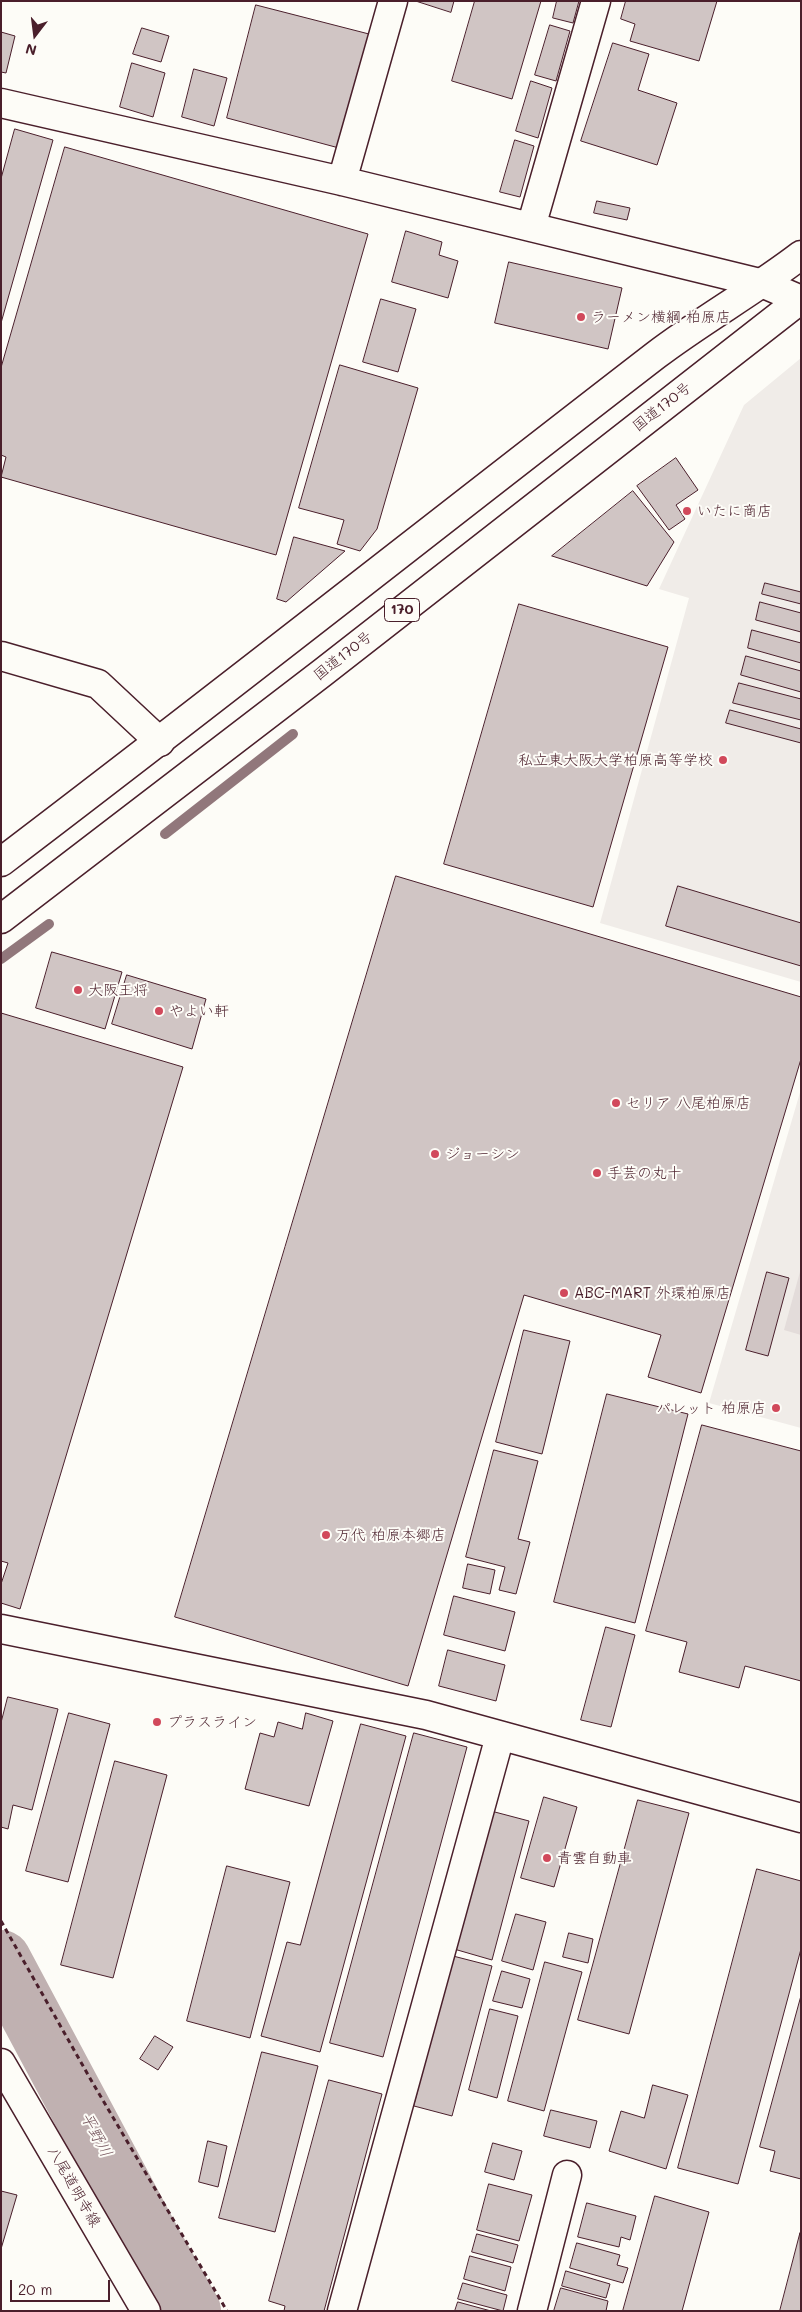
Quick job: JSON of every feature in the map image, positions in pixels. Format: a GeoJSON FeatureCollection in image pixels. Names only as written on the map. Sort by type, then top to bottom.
{"type":"FeatureCollection","features":[{"type":"Feature","properties":{"kind":"main road"},"geometry":{"type":"LineString","coordinates":[[342,181],[393,1]]}},
{"type":"Feature","properties":{"kind":"main road"},"geometry":{"type":"LineString","coordinates":[[531,227],[596,1]]}},
{"type":"Feature","properties":{"kind":"main road"},"geometry":{"type":"LineString","coordinates":[[1,103],[342,181],[764,284],[801,300]]}},
{"type":"Feature","properties":{"kind":"main road"},"geometry":{"type":"LineString","coordinates":[[1,862],[160,742],[659,353],[764,284],[801,255]]}},
{"type":"Feature","properties":{"kind":"main road","name":"国道170号"},"geometry":{"type":"LineString","coordinates":[[1,918],[322,673],[801,300]]}},
{"type":"Feature","properties":{"kind":"main road"},"geometry":{"type":"LineString","coordinates":[[1,656],[98,684],[160,742]]}},
{"type":"Feature","properties":{"kind":"main road"},"geometry":{"type":"LineString","coordinates":[[1,1629],[426,1715],[801,1818]]}},
{"type":"Feature","properties":{"kind":"main road"},"geometry":{"type":"LineString","coordinates":[[342,2311],[500,1736]]}},
{"type":"Feature","properties":{"kind":"main road","name":"八尾道明寺線"},"geometry":{"type":"LineString","coordinates":[[1,2063],[146,2311]]}},
{"type":"Feature","properties":{"kind":"main road"},"geometry":{"type":"LineString","coordinates":[[532,2311],[567,2175]]}},
{"type":"Feature","properties":{"kind":"path"},"geometry":{"type":"LineString","coordinates":[[1,1921],[91,2080],[227,2311]]}},
{"type":"Feature","properties":{"kind":"shaded area","name":"私立東大阪大学柏原高等学校"},"geometry":{"type":"Polygon","coordinates":[[[801,358],[801,982],[600,923],[689,598],[659,589],[744,405],[801,358]]]}},
{"type":"Feature","properties":{"kind":"shaded area"},"geometry":{"type":"Polygon","coordinates":[[[801,1089],[801,1428],[709,1403],[801,1089]]]}},
{"type":"Feature","properties":{"kind":"shaded area"},"geometry":{"type":"Polygon","coordinates":[[[801,1268],[801,1335],[784,1330],[801,1268]]]}},
{"type":"Feature","properties":{"kind":"building"},"geometry":{"type":"Polygon","coordinates":[[[416,1],[454,1],[451,12],[416,1]]]}},
{"type":"Feature","properties":{"kind":"building"},"geometry":{"type":"Polygon","coordinates":[[[475,1],[541,1],[512,99],[452,81],[475,1]]]}},
{"type":"Feature","properties":{"kind":"building"},"geometry":{"type":"Polygon","coordinates":[[[557,1],[579,1],[573,23],[553,18],[557,1]]]}},
{"type":"Feature","properties":{"kind":"building"},"geometry":{"type":"Polygon","coordinates":[[[626,1],[717,1],[699,61],[630,41],[635,24],[621,19],[626,1]]]}},
{"type":"Feature","properties":{"kind":"building"},"geometry":{"type":"Polygon","coordinates":[[[256,5],[369,34],[339,148],[227,118],[256,5]]]}},
{"type":"Feature","properties":{"kind":"building"},"geometry":{"type":"Polygon","coordinates":[[[550,25],[570,31],[556,81],[535,75],[550,25]]]}},
{"type":"Feature","properties":{"kind":"building"},"geometry":{"type":"Polygon","coordinates":[[[142,28],[169,36],[161,62],[133,54],[142,28]]]}},
{"type":"Feature","properties":{"kind":"building"},"geometry":{"type":"Polygon","coordinates":[[[1,32],[15,36],[6,73],[1,72],[1,32]]]}},
{"type":"Feature","properties":{"kind":"building"},"geometry":{"type":"Polygon","coordinates":[[[613,43],[649,54],[638,90],[677,103],[657,165],[581,141],[613,43]]]}},
{"type":"Feature","properties":{"kind":"building"},"geometry":{"type":"Polygon","coordinates":[[[132,63],[165,73],[153,117],[120,107],[132,63]]]}},
{"type":"Feature","properties":{"kind":"building"},"geometry":{"type":"Polygon","coordinates":[[[194,69],[227,78],[214,126],[182,117],[194,69]]]}},
{"type":"Feature","properties":{"kind":"building"},"geometry":{"type":"Polygon","coordinates":[[[531,81],[552,88],[538,138],[516,131],[531,81]]]}},
{"type":"Feature","properties":{"kind":"building"},"geometry":{"type":"Polygon","coordinates":[[[15,129],[53,140],[1,323],[1,179],[15,129]]]}},
{"type":"Feature","properties":{"kind":"building"},"geometry":{"type":"Polygon","coordinates":[[[515,140],[534,146],[520,197],[500,192],[515,140]]]}},
{"type":"Feature","properties":{"kind":"building"},"geometry":{"type":"Polygon","coordinates":[[[65,147],[368,234],[276,555],[1,477],[6,457],[1,455],[1,368],[65,147]]]}},
{"type":"Feature","properties":{"kind":"building"},"geometry":{"type":"Polygon","coordinates":[[[597,201],[630,208],[627,220],[594,213],[597,201]]]}},
{"type":"Feature","properties":{"kind":"building"},"geometry":{"type":"Polygon","coordinates":[[[406,231],[442,242],[439,255],[458,261],[448,298],[392,282],[406,231]]]}},
{"type":"Feature","properties":{"kind":"building"},"geometry":{"type":"Polygon","coordinates":[[[509,262],[622,288],[608,349],[495,323],[509,262]]]}},
{"type":"Feature","properties":{"kind":"building"},"geometry":{"type":"Polygon","coordinates":[[[381,299],[416,309],[398,372],[363,362],[381,299]]]}},
{"type":"Feature","properties":{"kind":"building"},"geometry":{"type":"Polygon","coordinates":[[[340,365],[418,388],[377,529],[360,551],[337,544],[344,520],[299,508],[340,365]]]}},
{"type":"Feature","properties":{"kind":"building"},"geometry":{"type":"Polygon","coordinates":[[[676,458],[698,490],[676,505],[685,519],[669,530],[637,486],[676,458]]]}},
{"type":"Feature","properties":{"kind":"building"},"geometry":{"type":"Polygon","coordinates":[[[633,491],[674,542],[647,586],[552,556],[633,491]]]}},
{"type":"Feature","properties":{"kind":"building"},"geometry":{"type":"Polygon","coordinates":[[[294,537],[345,551],[286,602],[277,599],[294,537]]]}},
{"type":"Feature","properties":{"kind":"building"},"geometry":{"type":"Polygon","coordinates":[[[765,583],[801,592],[801,604],[762,594],[765,583]]]}},
{"type":"Feature","properties":{"kind":"building"},"geometry":{"type":"Polygon","coordinates":[[[760,602],[801,613],[801,632],[756,620],[760,602]]]}},
{"type":"Feature","properties":{"kind":"building"},"geometry":{"type":"Polygon","coordinates":[[[519,604],[668,647],[593,907],[444,864],[519,604]]]}},
{"type":"Feature","properties":{"kind":"building"},"geometry":{"type":"Polygon","coordinates":[[[752,630],[801,643],[801,663],[748,648],[752,630]]]}},
{"type":"Feature","properties":{"kind":"building"},"geometry":{"type":"Polygon","coordinates":[[[746,656],[801,671],[801,692],[741,675],[746,656]]]}},
{"type":"Feature","properties":{"kind":"building"},"geometry":{"type":"Polygon","coordinates":[[[739,683],[801,699],[801,720],[733,703],[739,683]]]}},
{"type":"Feature","properties":{"kind":"building"},"geometry":{"type":"Polygon","coordinates":[[[730,710],[801,729],[801,743],[726,723],[730,710]]]}},
{"type":"Feature","properties":{"kind":"building"},"geometry":{"type":"Polygon","coordinates":[[[396,876],[801,997],[801,1059],[701,1393],[648,1377],[661,1335],[524,1295],[408,1686],[175,1617],[396,876]]]}},
{"type":"Feature","properties":{"kind":"building"},"geometry":{"type":"Polygon","coordinates":[[[678,886],[801,923],[801,966],[666,926],[678,886]]]}},
{"type":"Feature","properties":{"kind":"building"},"geometry":{"type":"Polygon","coordinates":[[[52,952],[122,972],[105,1029],[36,1008],[52,952]]]}},
{"type":"Feature","properties":{"kind":"building"},"geometry":{"type":"Polygon","coordinates":[[[127,975],[206,999],[192,1049],[112,1024],[127,975]]]}},
{"type":"Feature","properties":{"kind":"building"},"geometry":{"type":"Polygon","coordinates":[[[1,1013],[183,1067],[20,1609],[1,1603],[1,1584],[8,1563],[1,1561],[1,1013]]]}},
{"type":"Feature","properties":{"kind":"building"},"geometry":{"type":"Polygon","coordinates":[[[767,1272],[789,1278],[768,1356],[746,1350],[767,1272]]]}},
{"type":"Feature","properties":{"kind":"building"},"geometry":{"type":"Polygon","coordinates":[[[524,1330],[570,1341],[542,1454],[496,1442],[524,1330]]]}},
{"type":"Feature","properties":{"kind":"building"},"geometry":{"type":"Polygon","coordinates":[[[607,1394],[688,1414],[635,1623],[554,1602],[607,1394]]]}},
{"type":"Feature","properties":{"kind":"building"},"geometry":{"type":"Polygon","coordinates":[[[702,1425],[801,1451],[801,1681],[745,1666],[739,1688],[679,1672],[687,1642],[646,1631],[702,1425]]]}},
{"type":"Feature","properties":{"kind":"building"},"geometry":{"type":"Polygon","coordinates":[[[494,1450],[538,1461],[518,1539],[530,1542],[516,1594],[499,1590],[505,1567],[466,1557],[494,1450]]]}},
{"type":"Feature","properties":{"kind":"building"},"geometry":{"type":"Polygon","coordinates":[[[468,1564],[495,1570],[490,1594],[463,1588],[468,1564]]]}},
{"type":"Feature","properties":{"kind":"building"},"geometry":{"type":"Polygon","coordinates":[[[454,1596],[515,1612],[505,1651],[444,1635],[454,1596]]]}},
{"type":"Feature","properties":{"kind":"building"},"geometry":{"type":"Polygon","coordinates":[[[606,1627],[635,1635],[611,1727],[581,1720],[606,1627]]]}},
{"type":"Feature","properties":{"kind":"building"},"geometry":{"type":"Polygon","coordinates":[[[448,1650],[505,1665],[496,1701],[439,1686],[448,1650]]]}},
{"type":"Feature","properties":{"kind":"building"},"geometry":{"type":"Polygon","coordinates":[[[8,1697],[58,1709],[32,1810],[13,1805],[8,1829],[1,1827],[1,1723],[8,1697]]]}},
{"type":"Feature","properties":{"kind":"building"},"geometry":{"type":"Polygon","coordinates":[[[69,1713],[110,1724],[68,1882],[26,1871],[69,1713]]]}},
{"type":"Feature","properties":{"kind":"building"},"geometry":{"type":"Polygon","coordinates":[[[306,1713],[333,1721],[309,1806],[245,1789],[260,1733],[274,1737],[278,1722],[302,1729],[306,1713]]]}},
{"type":"Feature","properties":{"kind":"building"},"geometry":{"type":"Polygon","coordinates":[[[361,1724],[406,1736],[320,2052],[261,2036],[287,1942],[300,1945],[361,1724]]]}},
{"type":"Feature","properties":{"kind":"building"},"geometry":{"type":"Polygon","coordinates":[[[414,1733],[467,1747],[383,2057],[330,2043],[414,1733]]]}},
{"type":"Feature","properties":{"kind":"building"},"geometry":{"type":"Polygon","coordinates":[[[115,1761],[167,1775],[113,1978],[61,1965],[115,1761]]]}},
{"type":"Feature","properties":{"kind":"building"},"geometry":{"type":"Polygon","coordinates":[[[544,1797],[577,1807],[554,1887],[521,1878],[544,1797]]]}},
{"type":"Feature","properties":{"kind":"building"},"geometry":{"type":"Polygon","coordinates":[[[638,1800],[689,1813],[629,2034],[578,2020],[638,1800]]]}},
{"type":"Feature","properties":{"kind":"building"},"geometry":{"type":"Polygon","coordinates":[[[491,1811],[529,1821],[492,1960],[454,1949],[491,1811]]]}},
{"type":"Feature","properties":{"kind":"building"},"geometry":{"type":"Polygon","coordinates":[[[227,1866],[290,1882],[250,2038],[187,2021],[227,1866]]]}},
{"type":"Feature","properties":{"kind":"building"},"geometry":{"type":"Polygon","coordinates":[[[757,1869],[801,1881],[801,1949],[738,2184],[678,2168],[757,1869]]]}},
{"type":"Feature","properties":{"kind":"building"},"geometry":{"type":"Polygon","coordinates":[[[516,1914],[546,1922],[533,1970],[502,1961],[516,1914]]]}},
{"type":"Feature","properties":{"kind":"building"},"geometry":{"type":"Polygon","coordinates":[[[569,1933],[593,1939],[588,1963],[563,1957],[569,1933]]]}},
{"type":"Feature","properties":{"kind":"building"},"geometry":{"type":"Polygon","coordinates":[[[453,1956],[492,1966],[452,2116],[414,2106],[453,1956]]]}},
{"type":"Feature","properties":{"kind":"building"},"geometry":{"type":"Polygon","coordinates":[[[545,1962],[582,1972],[544,2111],[508,2101],[545,1962]]]}},
{"type":"Feature","properties":{"kind":"building"},"geometry":{"type":"Polygon","coordinates":[[[502,1971],[530,1979],[522,2008],[493,2001],[502,1971]]]}},
{"type":"Feature","properties":{"kind":"building"},"geometry":{"type":"Polygon","coordinates":[[[801,1996],[801,2179],[770,2171],[775,2151],[760,2147],[801,1996]]]}},
{"type":"Feature","properties":{"kind":"building"},"geometry":{"type":"Polygon","coordinates":[[[490,2009],[518,2016],[497,2098],[469,2090],[490,2009]]]}},
{"type":"Feature","properties":{"kind":"building"},"geometry":{"type":"Polygon","coordinates":[[[155,2036],[173,2047],[158,2070],[140,2059],[155,2036]]]}},
{"type":"Feature","properties":{"kind":"building"},"geometry":{"type":"Polygon","coordinates":[[[262,2052],[318,2066],[275,2232],[219,2218],[262,2052]]]}},
{"type":"Feature","properties":{"kind":"building"},"geometry":{"type":"Polygon","coordinates":[[[329,2080],[382,2094],[324,2311],[284,2311],[285,2306],[269,2301],[329,2080]]]}},
{"type":"Feature","properties":{"kind":"building"},"geometry":{"type":"Polygon","coordinates":[[[653,2085],[688,2095],[666,2169],[609,2151],[621,2111],[644,2118],[653,2085]]]}},
{"type":"Feature","properties":{"kind":"building"},"geometry":{"type":"Polygon","coordinates":[[[551,2110],[597,2121],[590,2148],[544,2136],[551,2110]]]}},
{"type":"Feature","properties":{"kind":"building"},"geometry":{"type":"Polygon","coordinates":[[[208,2141],[227,2146],[218,2187],[199,2182],[208,2141]]]}},
{"type":"Feature","properties":{"kind":"building"},"geometry":{"type":"Polygon","coordinates":[[[493,2143],[522,2151],[514,2180],[485,2172],[493,2143]]]}},
{"type":"Feature","properties":{"kind":"building"},"geometry":{"type":"Polygon","coordinates":[[[489,2184],[532,2195],[519,2241],[477,2230],[489,2184]]]}},
{"type":"Feature","properties":{"kind":"building"},"geometry":{"type":"Polygon","coordinates":[[[1,2191],[17,2195],[1,2249],[1,2191]]]}},
{"type":"Feature","properties":{"kind":"building"},"geometry":{"type":"Polygon","coordinates":[[[655,2196],[709,2212],[682,2311],[623,2311],[655,2196]]]}},
{"type":"Feature","properties":{"kind":"building"},"geometry":{"type":"Polygon","coordinates":[[[587,2203],[636,2216],[630,2240],[621,2237],[619,2247],[578,2237],[587,2203]]]}},
{"type":"Feature","properties":{"kind":"building"},"geometry":{"type":"Polygon","coordinates":[[[800,2233],[801,2311],[780,2311],[800,2233]]]}},
{"type":"Feature","properties":{"kind":"building"},"geometry":{"type":"Polygon","coordinates":[[[477,2234],[518,2245],[513,2263],[472,2252],[477,2234]]]}},
{"type":"Feature","properties":{"kind":"building"},"geometry":{"type":"Polygon","coordinates":[[[577,2243],[620,2255],[617,2265],[628,2268],[623,2283],[570,2268],[577,2243]]]}},
{"type":"Feature","properties":{"kind":"building"},"geometry":{"type":"Polygon","coordinates":[[[470,2256],[511,2267],[505,2291],[464,2279],[470,2256]]]}},
{"type":"Feature","properties":{"kind":"building"},"geometry":{"type":"Polygon","coordinates":[[[566,2271],[610,2284],[606,2298],[562,2286],[566,2271]]]}},
{"type":"Feature","properties":{"kind":"building"},"geometry":{"type":"Polygon","coordinates":[[[463,2283],[507,2295],[503,2311],[458,2299],[463,2283]]]}},
{"type":"Feature","properties":{"kind":"building"},"geometry":{"type":"Polygon","coordinates":[[[561,2288],[608,2301],[606,2311],[554,2311],[561,2288]]]}},
{"type":"Feature","properties":{"kind":"building"},"geometry":{"type":"Polygon","coordinates":[[[458,2302],[491,2311],[455,2311],[458,2302]]]}},
{"type":"Feature","properties":{"kind":"waterway"},"geometry":{"type":"LineString","coordinates":[[165,834],[293,734]]}},
{"type":"Feature","properties":{"kind":"waterway"},"geometry":{"type":"LineString","coordinates":[[1,959],[49,924]]}},
{"type":"Feature","properties":{"kind":"waterway","name":"平野川"},"geometry":{"type":"LineString","coordinates":[[1,1960],[150,2239],[191,2311]]}},
{"type":"Feature","properties":{"kind":"place","name":"ラーメン横綱 柏原店"},"geometry":{"type":"Point","coordinates":[581,317]}},
{"type":"Feature","properties":{"kind":"place","name":"いたに商店"},"geometry":{"type":"Point","coordinates":[687,511]}},
{"type":"Feature","properties":{"kind":"place","name":"私立東大阪大学柏原高等学校"},"geometry":{"type":"Point","coordinates":[723,760]}},
{"type":"Feature","properties":{"kind":"place","name":"大阪王将"},"geometry":{"type":"Point","coordinates":[78,990]}},
{"type":"Feature","properties":{"kind":"place","name":"やよい軒"},"geometry":{"type":"Point","coordinates":[159,1011]}},
{"type":"Feature","properties":{"kind":"place","name":"セリア 八尾柏原店"},"geometry":{"type":"Point","coordinates":[616,1103]}},
{"type":"Feature","properties":{"kind":"place","name":"ジョーシン"},"geometry":{"type":"Point","coordinates":[435,1154]}},
{"type":"Feature","properties":{"kind":"place","name":"手芸の丸十"},"geometry":{"type":"Point","coordinates":[597,1173]}},
{"type":"Feature","properties":{"kind":"place","name":"ABC-MART 外環柏原店"},"geometry":{"type":"Point","coordinates":[564,1293]}},
{"type":"Feature","properties":{"kind":"place","name":"パレット 柏原店"},"geometry":{"type":"Point","coordinates":[776,1408]}},
{"type":"Feature","properties":{"kind":"place","name":"万代 柏原本郷店"},"geometry":{"type":"Point","coordinates":[326,1535]}},
{"type":"Feature","properties":{"kind":"place","name":"プラスライン"},"geometry":{"type":"Point","coordinates":[157,1722]}},
{"type":"Feature","properties":{"kind":"place","name":"青雲自動車"},"geometry":{"type":"Point","coordinates":[547,1858]}}]}
